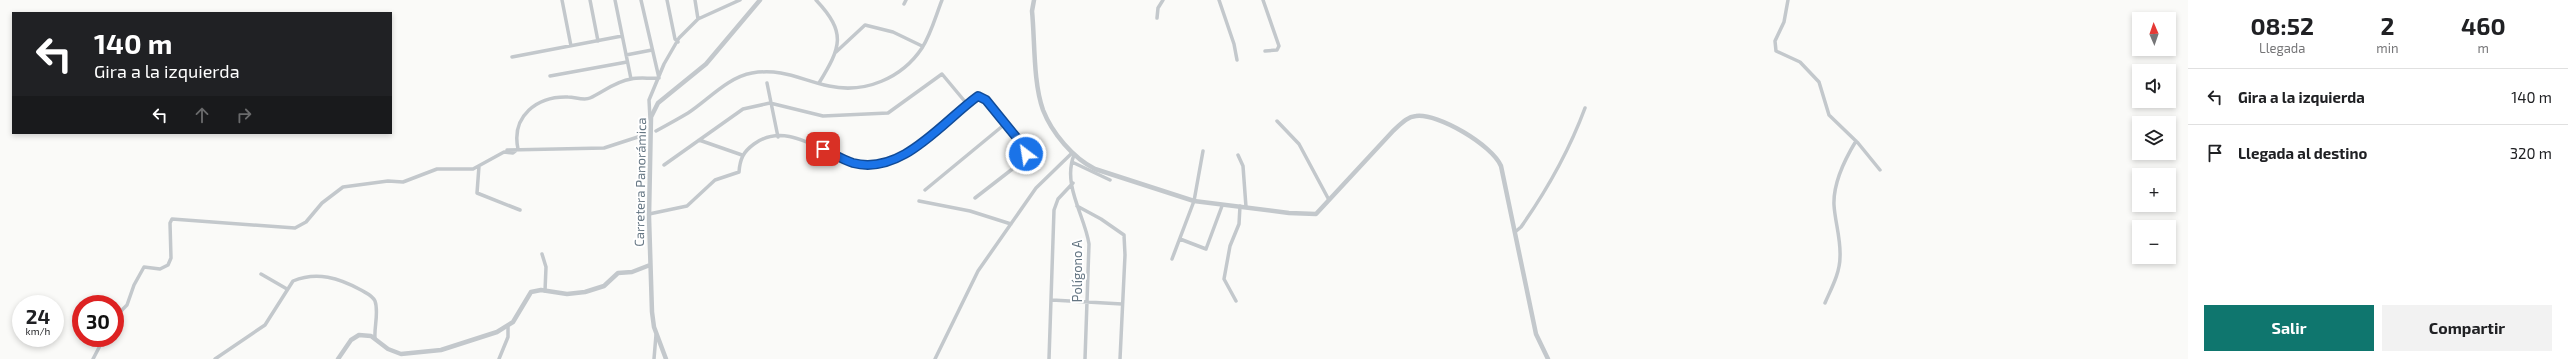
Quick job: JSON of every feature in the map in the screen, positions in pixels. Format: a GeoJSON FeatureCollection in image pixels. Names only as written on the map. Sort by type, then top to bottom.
{"type":"FeatureCollection","features":[{"type":"Feature","properties":{"kind":"street"},"geometry":{"type":"LineString","coordinates":[[562,0],[571,46]]}},
{"type":"Feature","properties":{"kind":"street"},"geometry":{"type":"LineString","coordinates":[[590,0],[598,41]]}},
{"type":"Feature","properties":{"kind":"street"},"geometry":{"type":"LineString","coordinates":[[615,0],[631,79]]}},
{"type":"Feature","properties":{"kind":"street"},"geometry":{"type":"LineString","coordinates":[[641,0],[658,78]]}},
{"type":"Feature","properties":{"kind":"street"},"geometry":{"type":"LineString","coordinates":[[667,0],[675,39],[678,42]]}},
{"type":"Feature","properties":{"kind":"street"},"geometry":{"type":"LineString","coordinates":[[695,0],[698,19]]}},
{"type":"Feature","properties":{"kind":"street"},"geometry":{"type":"LineString","coordinates":[[650,125],[649,100],[658,78],[678,42],[698,19],[740,0]]}},
{"type":"Feature","properties":{"kind":"street","name":"Carretera Panorámica"},"geometry":{"type":"LineString","coordinates":[[666,359],[652,321],[649,214],[650,125],[653,111],[658,102],[706,64],[760,0]]}},
{"type":"Feature","properties":{"kind":"street"},"geometry":{"type":"LineString","coordinates":[[816,0],[830,15],[836,28],[838,42],[836,52],[819,83]]}},
{"type":"Feature","properties":{"kind":"street"},"geometry":{"type":"LineString","coordinates":[[656,131],[688,113],[736,79],[750,73],[769,71],[795,75],[819,83],[852,89],[878,84],[911,62],[922,46],[942,0]]}},
{"type":"Feature","properties":{"kind":"street"},"geometry":{"type":"LineString","coordinates":[[1034,0],[1032,11],[1042,106],[1073,154],[1095,169],[1194,201],[1222,206],[1240,206],[1312,214],[1319,212],[1406,119],[1414,116],[1427,117],[1479,142],[1497,160],[1515,232],[1536,334],[1548,359]]}},
{"type":"Feature","properties":{"kind":"street"},"geometry":{"type":"LineString","coordinates":[[1157,18],[1158,8],[1163,0]]}},
{"type":"Feature","properties":{"kind":"street"},"geometry":{"type":"LineString","coordinates":[[1219,0],[1234,44],[1237,60]]}},
{"type":"Feature","properties":{"kind":"street"},"geometry":{"type":"LineString","coordinates":[[1263,0],[1279,46],[1278,50],[1265,51]]}},
{"type":"Feature","properties":{"kind":"street"},"geometry":{"type":"LineString","coordinates":[[1788,0],[1784,22],[1775,41],[1776,51],[1800,62],[1819,82],[1828,115],[1856,142],[1880,170]]}},
{"type":"Feature","properties":{"kind":"street"},"geometry":{"type":"LineString","coordinates":[[836,52],[865,25],[893,32],[922,46]]}},
{"type":"Feature","properties":{"kind":"street"},"geometry":{"type":"LineString","coordinates":[[512,57],[622,36]]}},
{"type":"Feature","properties":{"kind":"street"},"geometry":{"type":"LineString","coordinates":[[626,55],[652,50]]}},
{"type":"Feature","properties":{"kind":"street"},"geometry":{"type":"LineString","coordinates":[[550,76],[627,62]]}},
{"type":"Feature","properties":{"kind":"street"},"geometry":{"type":"LineString","coordinates":[[664,165],[738,112],[770,103],[823,116],[888,114],[942,74],[967,104]]}},
{"type":"Feature","properties":{"kind":"street"},"geometry":{"type":"LineString","coordinates":[[518,149],[516,130],[519,120],[531,108],[545,100],[568,97],[590,98],[607,88],[631,79],[658,78]]}},
{"type":"Feature","properties":{"kind":"street"},"geometry":{"type":"LineString","coordinates":[[767,83],[778,137]]}},
{"type":"Feature","properties":{"kind":"street"},"geometry":{"type":"LineString","coordinates":[[649,214],[687,206],[715,180],[739,172],[742,155],[758,141],[778,137],[807,142],[853,162],[881,165],[898,159],[913,149],[967,104],[978,96],[983,96],[1025,148],[1026,154],[1015,167],[975,198]]}},
{"type":"Feature","properties":{"kind":"street"},"geometry":{"type":"LineString","coordinates":[[1515,232],[1521,227],[1555,175],[1585,108]]}},
{"type":"Feature","properties":{"kind":"street"},"geometry":{"type":"LineString","coordinates":[[1277,121],[1299,144],[1329,200]]}},
{"type":"Feature","properties":{"kind":"street"},"geometry":{"type":"LineString","coordinates":[[925,190],[1005,124]]}},
{"type":"Feature","properties":{"kind":"street"},"geometry":{"type":"LineString","coordinates":[[507,150],[604,148],[644,135]]}},
{"type":"Feature","properties":{"kind":"street"},"geometry":{"type":"LineString","coordinates":[[699,140],[742,155]]}},
{"type":"Feature","properties":{"kind":"street"},"geometry":{"type":"LineString","coordinates":[[1825,303],[1836,279],[1840,257],[1834,204],[1846,157],[1856,142]]}},
{"type":"Feature","properties":{"kind":"street"},"geometry":{"type":"LineString","coordinates":[[124,306],[131,298],[134,285],[144,267],[160,269],[168,265],[171,258],[170,223],[172,218],[295,228],[306,222],[322,203],[343,187],[388,181],[403,182],[436,169],[473,169],[504,152],[513,153],[518,149]]}},
{"type":"Feature","properties":{"kind":"street"},"geometry":{"type":"LineString","coordinates":[[1172,259],[1194,201],[1203,151]]}},
{"type":"Feature","properties":{"kind":"street"},"geometry":{"type":"LineString","coordinates":[[934,359],[978,271],[1036,188],[1073,154]]}},
{"type":"Feature","properties":{"kind":"street","name":"Polígono A"},"geometry":{"type":"LineString","coordinates":[[1073,154],[1072,183],[1077,206],[1087,230],[1089,244],[1085,359]]}},
{"type":"Feature","properties":{"kind":"street"},"geometry":{"type":"LineString","coordinates":[[1238,155],[1243,166],[1246,207]]}},
{"type":"Feature","properties":{"kind":"street"},"geometry":{"type":"LineString","coordinates":[[1072,162],[1110,180]]}},
{"type":"Feature","properties":{"kind":"street"},"geometry":{"type":"LineString","coordinates":[[479,166],[477,193],[520,210]]}},
{"type":"Feature","properties":{"kind":"street"},"geometry":{"type":"LineString","coordinates":[[1050,359],[1054,210],[1058,199],[1072,183]]}},
{"type":"Feature","properties":{"kind":"street"},"geometry":{"type":"LineString","coordinates":[[919,201],[970,211],[1011,224]]}},
{"type":"Feature","properties":{"kind":"street"},"geometry":{"type":"LineString","coordinates":[[1077,206],[1101,219],[1124,235],[1120,359]]}},
{"type":"Feature","properties":{"kind":"street"},"geometry":{"type":"LineString","coordinates":[[1180,239],[1206,249],[1222,206]]}},
{"type":"Feature","properties":{"kind":"street"},"geometry":{"type":"LineString","coordinates":[[1236,301],[1224,279],[1230,246],[1239,224],[1240,206]]}},
{"type":"Feature","properties":{"kind":"street"},"geometry":{"type":"LineString","coordinates":[[542,254],[546,267],[545,291]]}},
{"type":"Feature","properties":{"kind":"street"},"geometry":{"type":"LineString","coordinates":[[338,359],[356,336],[366,335],[375,338],[388,349],[401,354],[441,350],[498,332],[508,327],[531,292],[545,291],[566,294],[585,292],[604,286],[618,273],[632,272],[650,265]]}},
{"type":"Feature","properties":{"kind":"street"},"geometry":{"type":"LineString","coordinates":[[260,274],[288,289]]}},
{"type":"Feature","properties":{"kind":"street"},"geometry":{"type":"LineString","coordinates":[[215,359],[264,325],[296,279],[328,276],[348,283],[370,295],[376,305],[375,338]]}},
{"type":"Feature","properties":{"kind":"street"},"geometry":{"type":"LineString","coordinates":[[1052,300],[1122,304]]}},
{"type":"Feature","properties":{"kind":"street"},"geometry":{"type":"LineString","coordinates":[[499,359],[508,337],[508,327]]}},
{"type":"Feature","properties":{"kind":"street"},"geometry":{"type":"LineString","coordinates":[[654,359],[656,335]]}},
{"type":"Feature","properties":{"kind":"street"},"geometry":{"type":"LineString","coordinates":[[93,359],[99,347]]}},
{"type":"Feature","properties":{"kind":"route"},"geometry":{"type":"LineString","coordinates":[[823,149],[860,164],[881,165],[898,159],[913,149],[971,101],[978,96],[983,96],[1025,148],[1026,154]]}}]}
